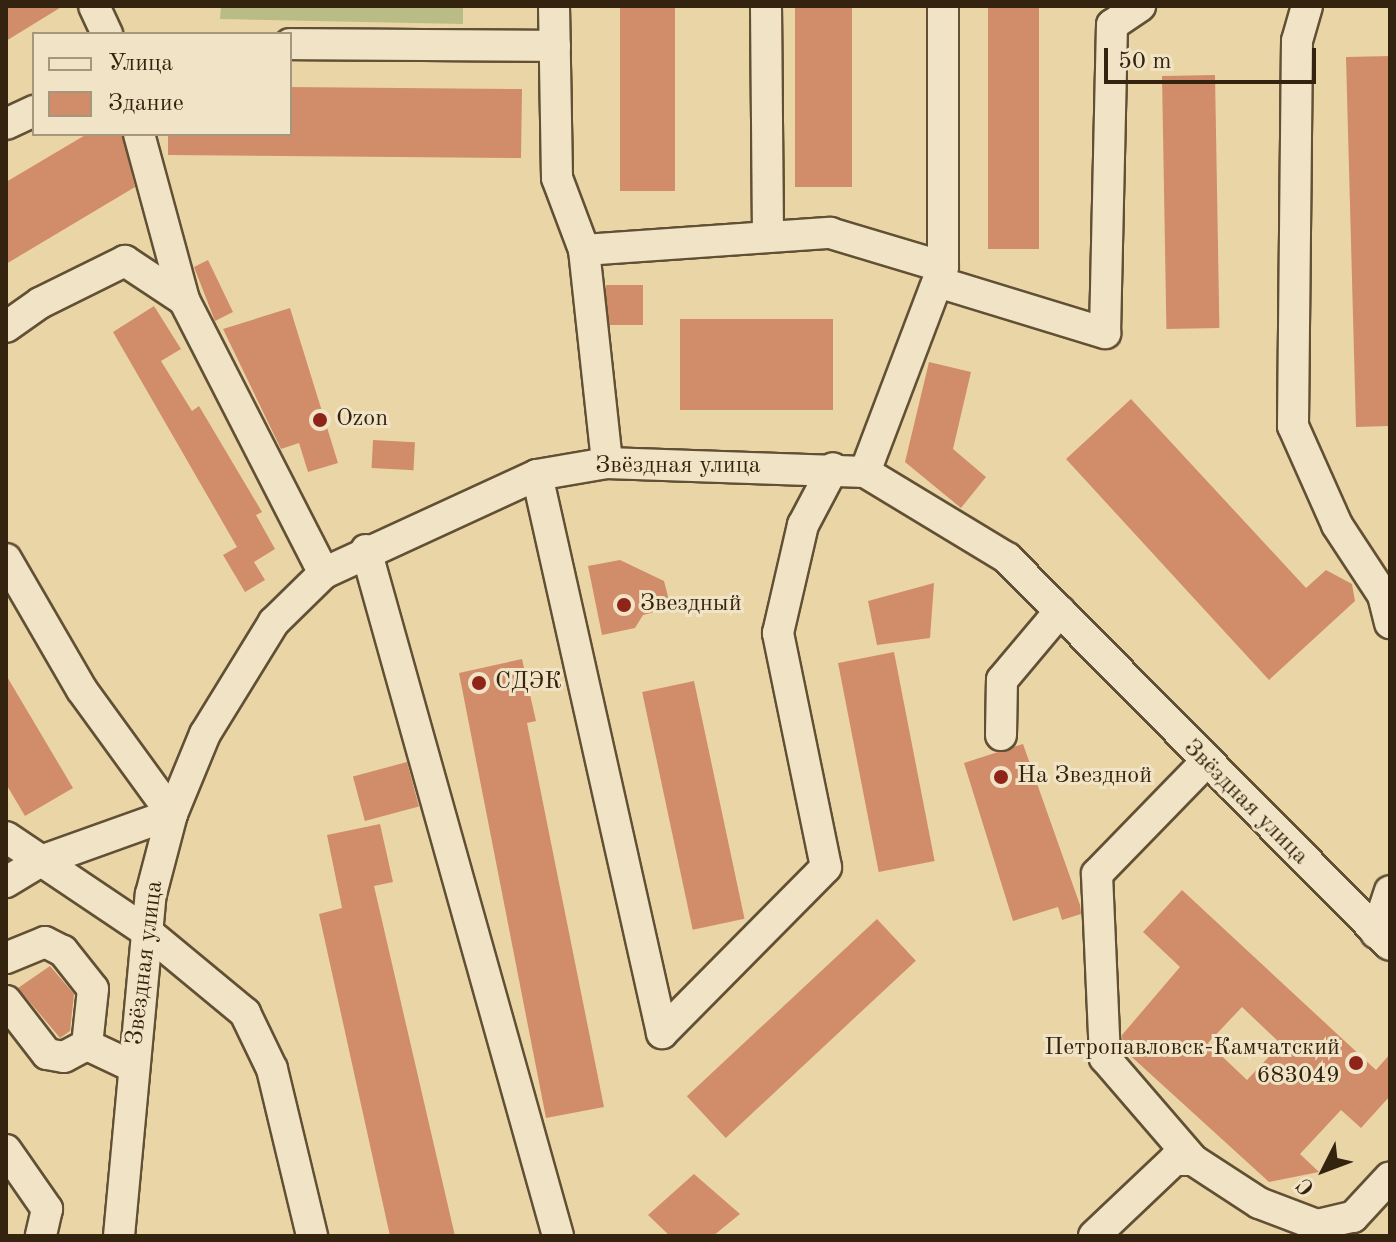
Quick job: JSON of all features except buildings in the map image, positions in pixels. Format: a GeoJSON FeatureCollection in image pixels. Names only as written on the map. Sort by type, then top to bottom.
{"type":"FeatureCollection","features":[{"type":"Feature","properties":{"kind":"street"},"geometry":{"type":"LineString","coordinates":[[94,6],[106,32]]}},
{"type":"Feature","properties":{"kind":"street"},"geometry":{"type":"LineString","coordinates":[[554,6],[557,178],[584,250],[607,463]]}},
{"type":"Feature","properties":{"kind":"street"},"geometry":{"type":"LineString","coordinates":[[766,6],[768,237]]}},
{"type":"Feature","properties":{"kind":"street"},"geometry":{"type":"LineString","coordinates":[[865,472],[940,275],[943,6]]}},
{"type":"Feature","properties":{"kind":"street"},"geometry":{"type":"LineString","coordinates":[[584,250],[830,233],[1105,333],[1112,25],[1140,6]]}},
{"type":"Feature","properties":{"kind":"street"},"geometry":{"type":"LineString","coordinates":[[1307,6],[1297,41],[1293,426],[1337,525],[1388,604]]}},
{"type":"Feature","properties":{"kind":"street"},"geometry":{"type":"LineString","coordinates":[[292,44],[555,46]]}},
{"type":"Feature","properties":{"kind":"street"},"geometry":{"type":"LineString","coordinates":[[6,124],[32,112]]}},
{"type":"Feature","properties":{"kind":"street"},"geometry":{"type":"LineString","coordinates":[[140,136],[184,300],[324,573]]}},
{"type":"Feature","properties":{"kind":"street"},"geometry":{"type":"LineString","coordinates":[[6,327],[40,303],[125,261],[184,300]]}},
{"type":"Feature","properties":{"kind":"street","name":"Звёздная улица"},"geometry":{"type":"LineString","coordinates":[[119,1236],[146,931],[172,814],[205,734],[266,634],[324,573],[366,550],[537,475],[607,463],[833,468],[865,472],[1007,558],[1204,764],[1383,939]]}},
{"type":"Feature","properties":{"kind":"street"},"geometry":{"type":"LineString","coordinates":[[537,475],[662,1033],[826,867],[778,633],[803,525],[833,468]]}},
{"type":"Feature","properties":{"kind":"street"},"geometry":{"type":"LineString","coordinates":[[366,550],[558,1236]]}},
{"type":"Feature","properties":{"kind":"street"},"geometry":{"type":"LineString","coordinates":[[6,559],[82,690],[172,814],[41,861],[6,882]]}},
{"type":"Feature","properties":{"kind":"street"},"geometry":{"type":"LineString","coordinates":[[1001,735],[1002,680],[1060,611]]}},
{"type":"Feature","properties":{"kind":"street"},"geometry":{"type":"LineString","coordinates":[[1204,764],[1097,874],[1105,1058],[1193,1160],[1259,1203],[1317,1225],[1353,1217],[1390,1177]]}},
{"type":"Feature","properties":{"kind":"street"},"geometry":{"type":"LineString","coordinates":[[6,837],[146,931],[245,1013],[272,1069],[312,1236]]}},
{"type":"Feature","properties":{"kind":"street"},"geometry":{"type":"LineString","coordinates":[[1383,939],[1390,891]]}},
{"type":"Feature","properties":{"kind":"street"},"geometry":{"type":"LineString","coordinates":[[6,958],[45,942],[82,970],[93,989],[87,1045]]}},
{"type":"Feature","properties":{"kind":"street"},"geometry":{"type":"LineString","coordinates":[[6,1001],[47,1054],[64,1057],[87,1045]]}},
{"type":"Feature","properties":{"kind":"street"},"geometry":{"type":"LineString","coordinates":[[87,1045],[134,1067]]}},
{"type":"Feature","properties":{"kind":"street"},"geometry":{"type":"LineString","coordinates":[[6,1150],[47,1209],[41,1236]]}},
{"type":"Feature","properties":{"kind":"street"},"geometry":{"type":"LineString","coordinates":[[1094,1236],[1174,1160],[1193,1160]]}},
{"type":"Feature","properties":{"kind":"green space"},"geometry":{"type":"Polygon","coordinates":[[[221,6],[463,6],[463,24],[220,19],[221,6]]]}},
{"type":"Feature","properties":{"kind":"place","name":"Ozon"},"geometry":{"type":"Point","coordinates":[320,420]}},
{"type":"Feature","properties":{"kind":"place","name":"Звездный"},"geometry":{"type":"Point","coordinates":[624,605]}},
{"type":"Feature","properties":{"kind":"place","name":"СДЭК"},"geometry":{"type":"Point","coordinates":[479,683]}},
{"type":"Feature","properties":{"kind":"place","name":"На Звездной"},"geometry":{"type":"Point","coordinates":[1001,777]}},
{"type":"Feature","properties":{"kind":"place","name":"Петропавловск-Камчатский 683049"},"geometry":{"type":"Point","coordinates":[1356,1063]}}]}
